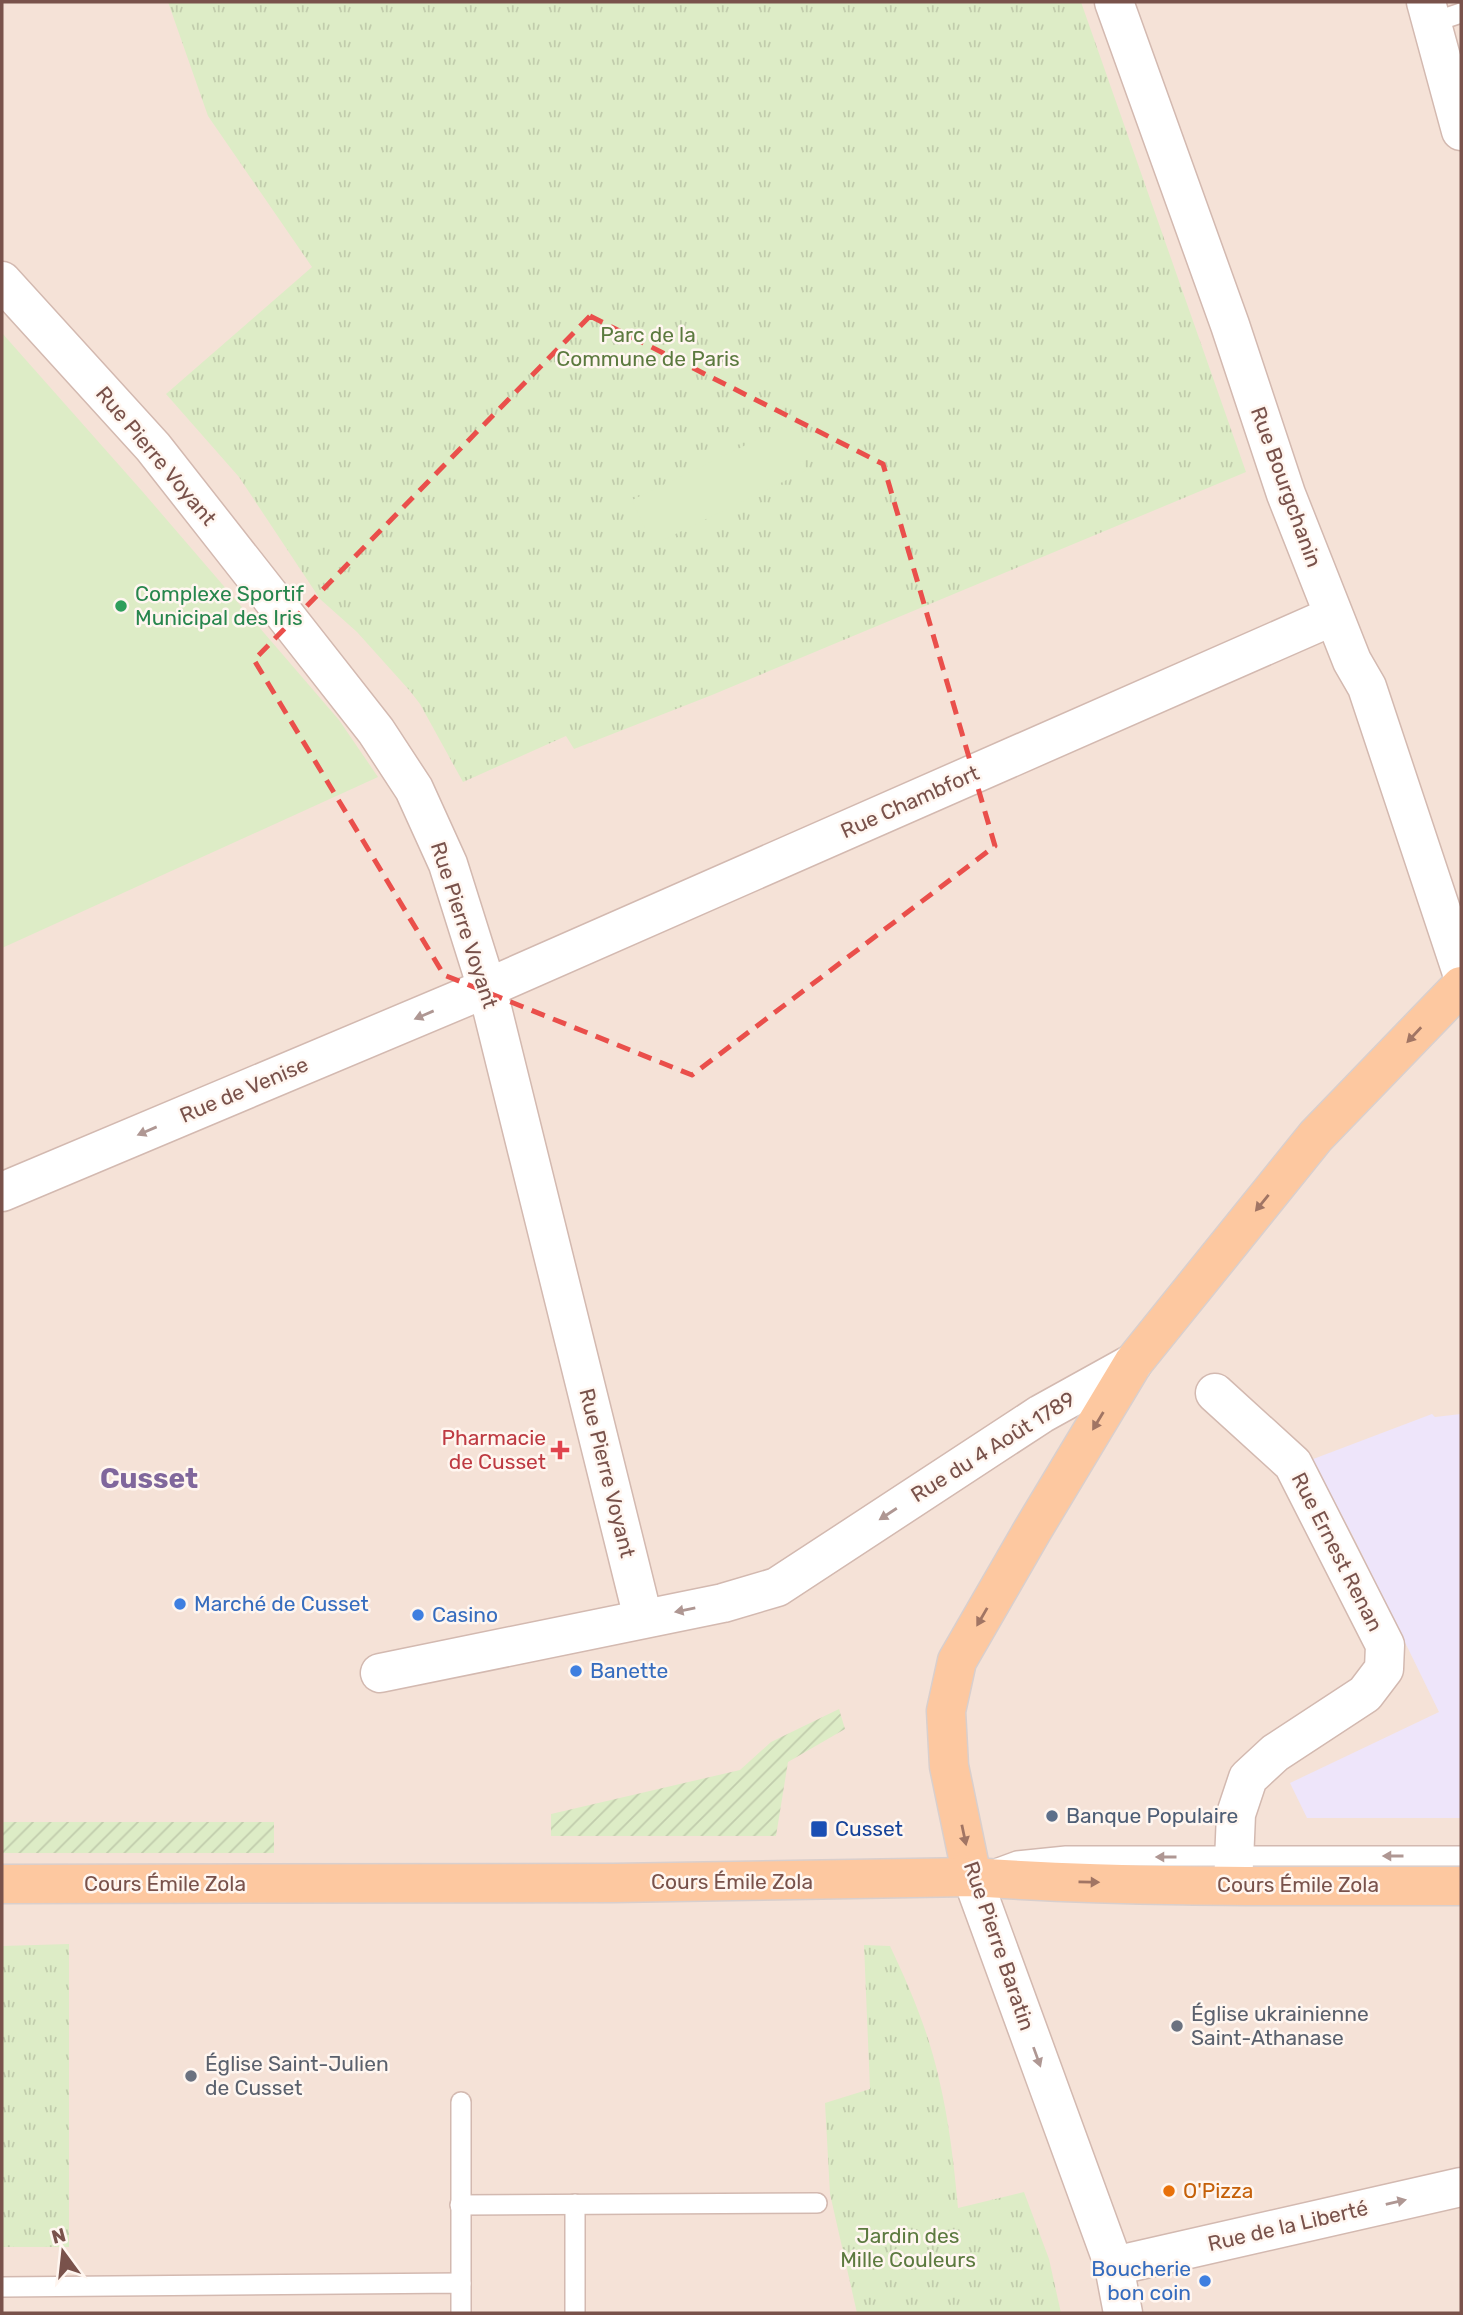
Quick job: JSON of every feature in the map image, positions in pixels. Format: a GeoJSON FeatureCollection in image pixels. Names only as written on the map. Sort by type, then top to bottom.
{"type":"FeatureCollection","features":[{"type":"Feature","properties":{"kind":"main road","name":"Rue du 4 Août 1789"},"geometry":{"type":"LineString","coordinates":[[1133,1363],[1316,1136],[1461,986]]}},
{"type":"Feature","properties":{"kind":"main road","name":"Rue Pierre Baratin"},"geometry":{"type":"LineString","coordinates":[[972,1877],[949,1766],[946,1711],[957,1661],[1133,1363]]}},
{"type":"Feature","properties":{"kind":"main road","name":"Cours Émile Zola"},"geometry":{"type":"LineString","coordinates":[[2,1884],[693,1882],[972,1877],[1025,1881],[1234,1871],[1461,1886]]}},
{"type":"Feature","properties":{"kind":"street","name":"Rue Bourgchanin"},"geometry":{"type":"LineString","coordinates":[[1114,2],[1230,325],[1286,494],[1333,616],[1352,661],[1367,687],[1461,970]]}},
{"type":"Feature","properties":{"kind":"street"},"geometry":{"type":"LineString","coordinates":[[1439,13],[1461,131]]}},
{"type":"Feature","properties":{"kind":"street","name":"Rue Pierre Voyant"},"geometry":{"type":"LineString","coordinates":[[2,281],[153,447],[376,731],[414,789],[448,864],[487,988],[643,1618]]}},
{"type":"Feature","properties":{"kind":"street","name":"Rue Chambfort"},"geometry":{"type":"LineString","coordinates":[[487,988],[1333,616]]}},
{"type":"Feature","properties":{"kind":"street","name":"Rue de Venise"},"geometry":{"type":"LineString","coordinates":[[2,1192],[487,988]]}},
{"type":"Feature","properties":{"kind":"street","name":"Rue du 4 Août 1789"},"geometry":{"type":"LineString","coordinates":[[380,1673],[723,1603],[777,1587],[1041,1414],[1133,1363]]}},
{"type":"Feature","properties":{"kind":"street","name":"Rue Ernest Renan"},"geometry":{"type":"LineString","coordinates":[[1215,1393],[1293,1464],[1385,1645],[1384,1669],[1365,1694],[1275,1753],[1248,1778],[1236,1814],[1234,1871]]}},
{"type":"Feature","properties":{"kind":"street","name":"Rue Pierre Baratin"},"geometry":{"type":"LineString","coordinates":[[972,1877],[1114,2266],[1123,2313]]}},
{"type":"Feature","properties":{"kind":"street","name":"Rue de la Liberté"},"geometry":{"type":"LineString","coordinates":[[1114,2266],[1461,2186]]}},
{"type":"Feature","properties":{"kind":"lane"},"geometry":{"type":"LineString","coordinates":[[1234,1871],[1461,1856]]}},
{"type":"Feature","properties":{"kind":"lane"},"geometry":{"type":"LineString","coordinates":[[461,2102],[461,2313]]}},
{"type":"Feature","properties":{"kind":"lane"},"geometry":{"type":"LineString","coordinates":[[460,2205],[817,2203]]}},
{"type":"Feature","properties":{"kind":"lane"},"geometry":{"type":"LineString","coordinates":[[575,2204],[575,2313]]}},
{"type":"Feature","properties":{"kind":"lane"},"geometry":{"type":"LineString","coordinates":[[2,2287],[461,2283]]}},
{"type":"Feature","properties":{"kind":"highlighted area"},"geometry":{"type":"Polygon","coordinates":[[[590,316],[883,464],[995,846],[692,1075],[444,975],[254,660],[590,316]]]}},
{"type":"Feature","properties":{"kind":"shaded area"},"geometry":{"type":"Polygon","coordinates":[[[2,2],[1461,2],[1461,2313],[2,2313],[2,2]]]}},
{"type":"Feature","properties":{"kind":"shaded area"},"geometry":{"type":"Polygon","coordinates":[[[1432,1414],[1435,1417],[1461,1414],[1461,1818],[1307,1818],[1290,1783],[1439,1712],[1356,1542],[1334,1500],[1308,1461],[1432,1414]]]}},
{"type":"Feature","properties":{"kind":"green space","name":"Parc de la Commune de Paris"},"geometry":{"type":"Polygon","coordinates":[[[168,2],[1081,2],[1246,472],[712,695],[574,749],[566,736],[463,782],[420,704],[357,632],[320,599],[239,477],[166,394],[312,267],[208,116],[168,2]]]}},
{"type":"Feature","properties":{"kind":"green space","name":"Complexe Sportif Municipal des Iris"},"geometry":{"type":"Polygon","coordinates":[[[2,333],[339,720],[378,777],[2,948],[2,333]]]}},
{"type":"Feature","properties":{"kind":"green space"},"geometry":{"type":"Polygon","coordinates":[[[785,426],[807,470],[653,545],[632,500],[785,426]]]}},
{"type":"Feature","properties":{"kind":"green space"},"geometry":{"type":"Polygon","coordinates":[[[839,1709],[845,1729],[788,1762],[776,1836],[551,1836],[551,1814],[740,1770],[771,1742],[839,1709]]]}},
{"type":"Feature","properties":{"kind":"green space"},"geometry":{"type":"Polygon","coordinates":[[[2,1822],[274,1822],[274,1853],[2,1853],[2,1822]]]}},
{"type":"Feature","properties":{"kind":"green space"},"geometry":{"type":"Polygon","coordinates":[[[69,1944],[69,2247],[2,2247],[2,1946],[69,1944]]]}},
{"type":"Feature","properties":{"kind":"green space","name":"Jardin des Mille Couleurs"},"geometry":{"type":"Polygon","coordinates":[[[864,1945],[890,1946],[912,1994],[935,2062],[946,2111],[958,2208],[1024,2192],[1049,2259],[1061,2313],[857,2313],[830,2194],[825,2103],[870,2089],[864,1945]]]}},
{"type":"Feature","properties":{"kind":"place","name":"Complexe Sportif Municipal des Iris"},"geometry":{"type":"Point","coordinates":[121,606]}},
{"type":"Feature","properties":{"kind":"place","name":"Pharmacie de Cusset"},"geometry":{"type":"Point","coordinates":[560,1450]}},
{"type":"Feature","properties":{"kind":"place","name":"Marché de Cusset"},"geometry":{"type":"Point","coordinates":[180,1604]}},
{"type":"Feature","properties":{"kind":"place","name":"Casino"},"geometry":{"type":"Point","coordinates":[418,1615]}},
{"type":"Feature","properties":{"kind":"place","name":"Banette"},"geometry":{"type":"Point","coordinates":[576,1671]}},
{"type":"Feature","properties":{"kind":"place","name":"Banque Populaire"},"geometry":{"type":"Point","coordinates":[1052,1816]}},
{"type":"Feature","properties":{"kind":"place","name":"Cusset"},"geometry":{"type":"Point","coordinates":[819,1829]}},
{"type":"Feature","properties":{"kind":"place","name":"Église ukrainienne Saint-Athanase"},"geometry":{"type":"Point","coordinates":[1177,2026]}},
{"type":"Feature","properties":{"kind":"place","name":"Église Saint-Julien de Cusset"},"geometry":{"type":"Point","coordinates":[191,2076]}},
{"type":"Feature","properties":{"kind":"place","name":"O'Pizza"},"geometry":{"type":"Point","coordinates":[1169,2191]}},
{"type":"Feature","properties":{"kind":"place","name":"Boucherie bon coin"},"geometry":{"type":"Point","coordinates":[1205,2281]}},
{"type":"Feature","properties":{"kind":"district","name":"Cusset"},"geometry":{"type":"Point","coordinates":[149,1478]}}]}
